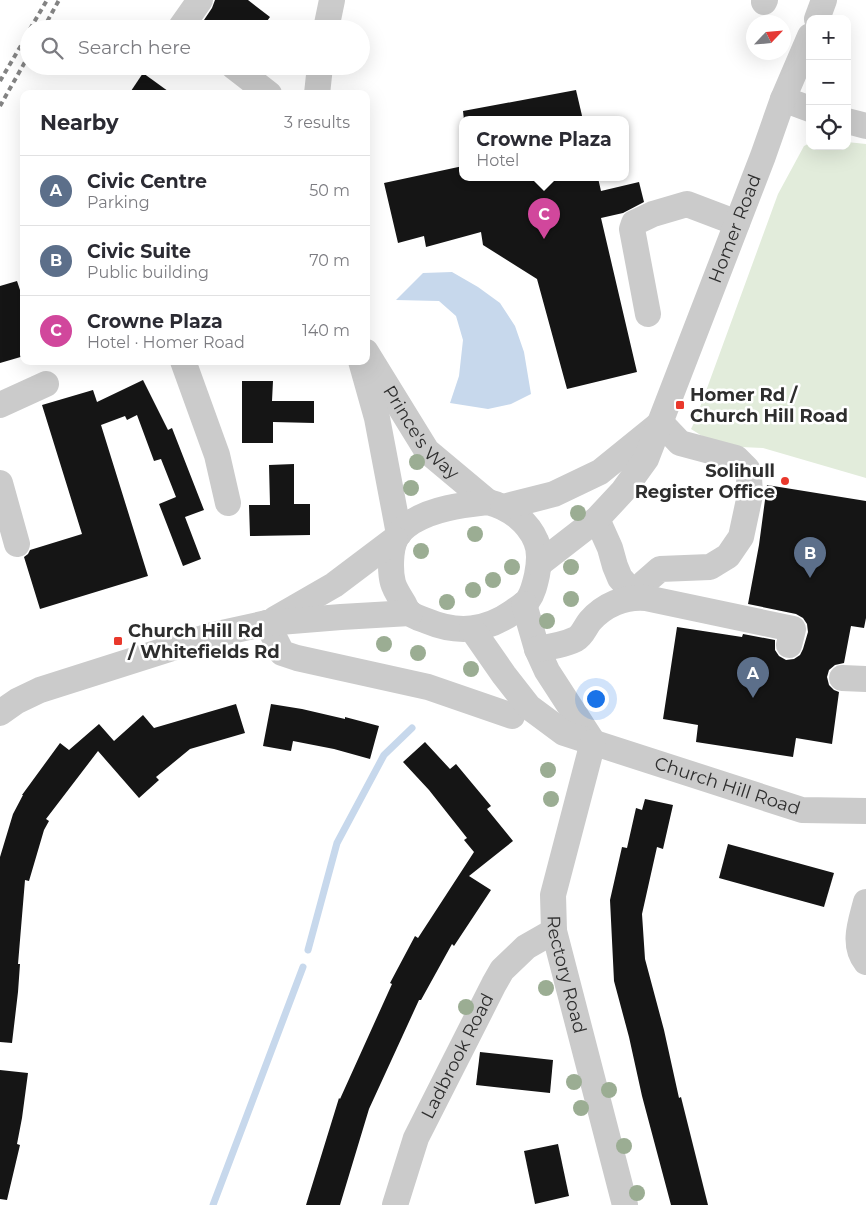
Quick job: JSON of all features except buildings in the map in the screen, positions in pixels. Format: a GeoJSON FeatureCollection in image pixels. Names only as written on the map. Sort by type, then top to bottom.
{"type":"FeatureCollection","features":[{"type":"Feature","properties":{"kind":"street"},"geometry":{"type":"LineString","coordinates":[[186,20],[200,0]]}},
{"type":"Feature","properties":{"kind":"street"},"geometry":{"type":"LineString","coordinates":[[328,20],[332,0]]}},
{"type":"Feature","properties":{"kind":"street"},"geometry":{"type":"LineString","coordinates":[[818,15],[824,0]]}},
{"type":"Feature","properties":{"kind":"street","name":"Homer Road"},"geometry":{"type":"LineString","coordinates":[[539,564],[597,519],[623,491],[646,459],[738,223],[783,99],[806,45]]}},
{"type":"Feature","properties":{"kind":"street"},"geometry":{"type":"LineString","coordinates":[[245,75],[264,90]]}},
{"type":"Feature","properties":{"kind":"street"},"geometry":{"type":"LineString","coordinates":[[317,90],[319,75]]}},
{"type":"Feature","properties":{"kind":"street"},"geometry":{"type":"LineString","coordinates":[[783,99],[806,108]]}},
{"type":"Feature","properties":{"kind":"street"},"geometry":{"type":"LineString","coordinates":[[851,122],[866,126]]}},
{"type":"Feature","properties":{"kind":"street"},"geometry":{"type":"LineString","coordinates":[[648,314],[632,229],[634,224],[653,214],[687,204],[738,223]]}},
{"type":"Feature","properties":{"kind":"street","name":"Prince's Way"},"geometry":{"type":"LineString","coordinates":[[370,358],[427,451],[496,504]]}},
{"type":"Feature","properties":{"kind":"street"},"geometry":{"type":"LineString","coordinates":[[184,365],[217,455],[228,503]]}},
{"type":"Feature","properties":{"kind":"street","name":"Prince's Way"},"geometry":{"type":"LineString","coordinates":[[362,365],[378,418],[397,536]]}},
{"type":"Feature","properties":{"kind":"street"},"geometry":{"type":"LineString","coordinates":[[0,405],[46,384]]}},
{"type":"Feature","properties":{"kind":"street"},"geometry":{"type":"LineString","coordinates":[[267,623],[334,585],[414,521],[430,514],[462,505],[496,504],[554,494],[600,472],[661,423],[680,443],[736,458],[747,469],[750,494],[741,536],[728,556],[710,567],[660,569],[644,583],[637,597]]}},
{"type":"Feature","properties":{"kind":"street"},"geometry":{"type":"LineString","coordinates":[[0,483],[17,544]]}},
{"type":"Feature","properties":{"kind":"street"},"geometry":{"type":"LineString","coordinates":[[1,711],[40,690],[213,636],[267,623],[410,613],[439,626],[460,630],[481,627],[500,620],[524,604],[532,592],[539,564],[536,542],[527,526],[496,504]]}},
{"type":"Feature","properties":{"kind":"street"},"geometry":{"type":"LineString","coordinates":[[597,519],[610,548],[620,578],[637,597]]}},
{"type":"Feature","properties":{"kind":"street"},"geometry":{"type":"LineString","coordinates":[[397,536],[392,556],[393,584],[410,613]]}},
{"type":"Feature","properties":{"kind":"street"},"geometry":{"type":"LineString","coordinates":[[538,649],[559,645],[575,639],[582,634],[602,609],[619,601],[637,597],[793,629],[789,645]]}},
{"type":"Feature","properties":{"kind":"street"},"geometry":{"type":"LineString","coordinates":[[524,604],[547,671],[593,742]]}},
{"type":"Feature","properties":{"kind":"street"},"geometry":{"type":"LineString","coordinates":[[267,623],[282,652],[297,658],[428,687],[512,716]]}},
{"type":"Feature","properties":{"kind":"street","name":"Church Hill Road"},"geometry":{"type":"LineString","coordinates":[[472,629],[528,707],[564,733],[802,810],[866,810]]}},
{"type":"Feature","properties":{"kind":"street","name":"Rectory Road"},"geometry":{"type":"LineString","coordinates":[[593,742],[553,895],[554,931],[624,1205]]}},
{"type":"Feature","properties":{"kind":"street"},"geometry":{"type":"LineString","coordinates":[[866,902],[858,934],[861,956],[866,962]]}},
{"type":"Feature","properties":{"kind":"street","name":"Ladbrook Road"},"geometry":{"type":"LineString","coordinates":[[395,1205],[416,1138],[502,970],[526,947],[554,931]]}},
{"type":"Feature","properties":{"kind":"green space"},"geometry":{"type":"Polygon","coordinates":[[[851,142],[866,144],[866,478],[763,448],[718,446],[691,429],[778,194],[806,145],[806,150],[851,150],[851,142]]]}},
{"type":"Feature","properties":{"kind":"water"},"geometry":{"type":"Polygon","coordinates":[[[452,272],[478,287],[500,303],[515,326],[524,352],[531,394],[511,404],[488,409],[450,403],[459,376],[463,340],[456,316],[439,301],[396,300],[423,273],[452,272]]]}},
{"type":"Feature","properties":{"kind":"waterway"},"geometry":{"type":"LineString","coordinates":[[308,950],[337,843],[384,755],[412,728]]}},
{"type":"Feature","properties":{"kind":"waterway"},"geometry":{"type":"LineString","coordinates":[[213,1205],[303,967]]}},
{"type":"Feature","properties":{"kind":"railway"},"geometry":{"type":"LineString","coordinates":[[35,20],[47,0]]}},
{"type":"Feature","properties":{"kind":"railway"},"geometry":{"type":"LineString","coordinates":[[48,20],[59,0]]}},
{"type":"Feature","properties":{"kind":"railway"},"geometry":{"type":"LineString","coordinates":[[0,81],[20,47]]}},
{"type":"Feature","properties":{"kind":"railway"},"geometry":{"type":"LineString","coordinates":[[0,106],[20,71]]}},
{"type":"Feature","properties":{"kind":"place","name":"Crowne Plaza"},"geometry":{"type":"Point","coordinates":[544,239]}},
{"type":"Feature","properties":{"kind":"place","name":"Homer Rd / Church Hill Road"},"geometry":{"type":"Point","coordinates":[680,405]}},
{"type":"Feature","properties":{"kind":"place","name":"Solihull Register Office"},"geometry":{"type":"Point","coordinates":[785,481]}},
{"type":"Feature","properties":{"kind":"place","name":"Civic Suite"},"geometry":{"type":"Point","coordinates":[810,578]}},
{"type":"Feature","properties":{"kind":"place","name":"Church Hill Rd / Whitefields Rd"},"geometry":{"type":"Point","coordinates":[118,641]}},
{"type":"Feature","properties":{"kind":"place","name":"Civic Centre"},"geometry":{"type":"Point","coordinates":[753,698]}}]}
